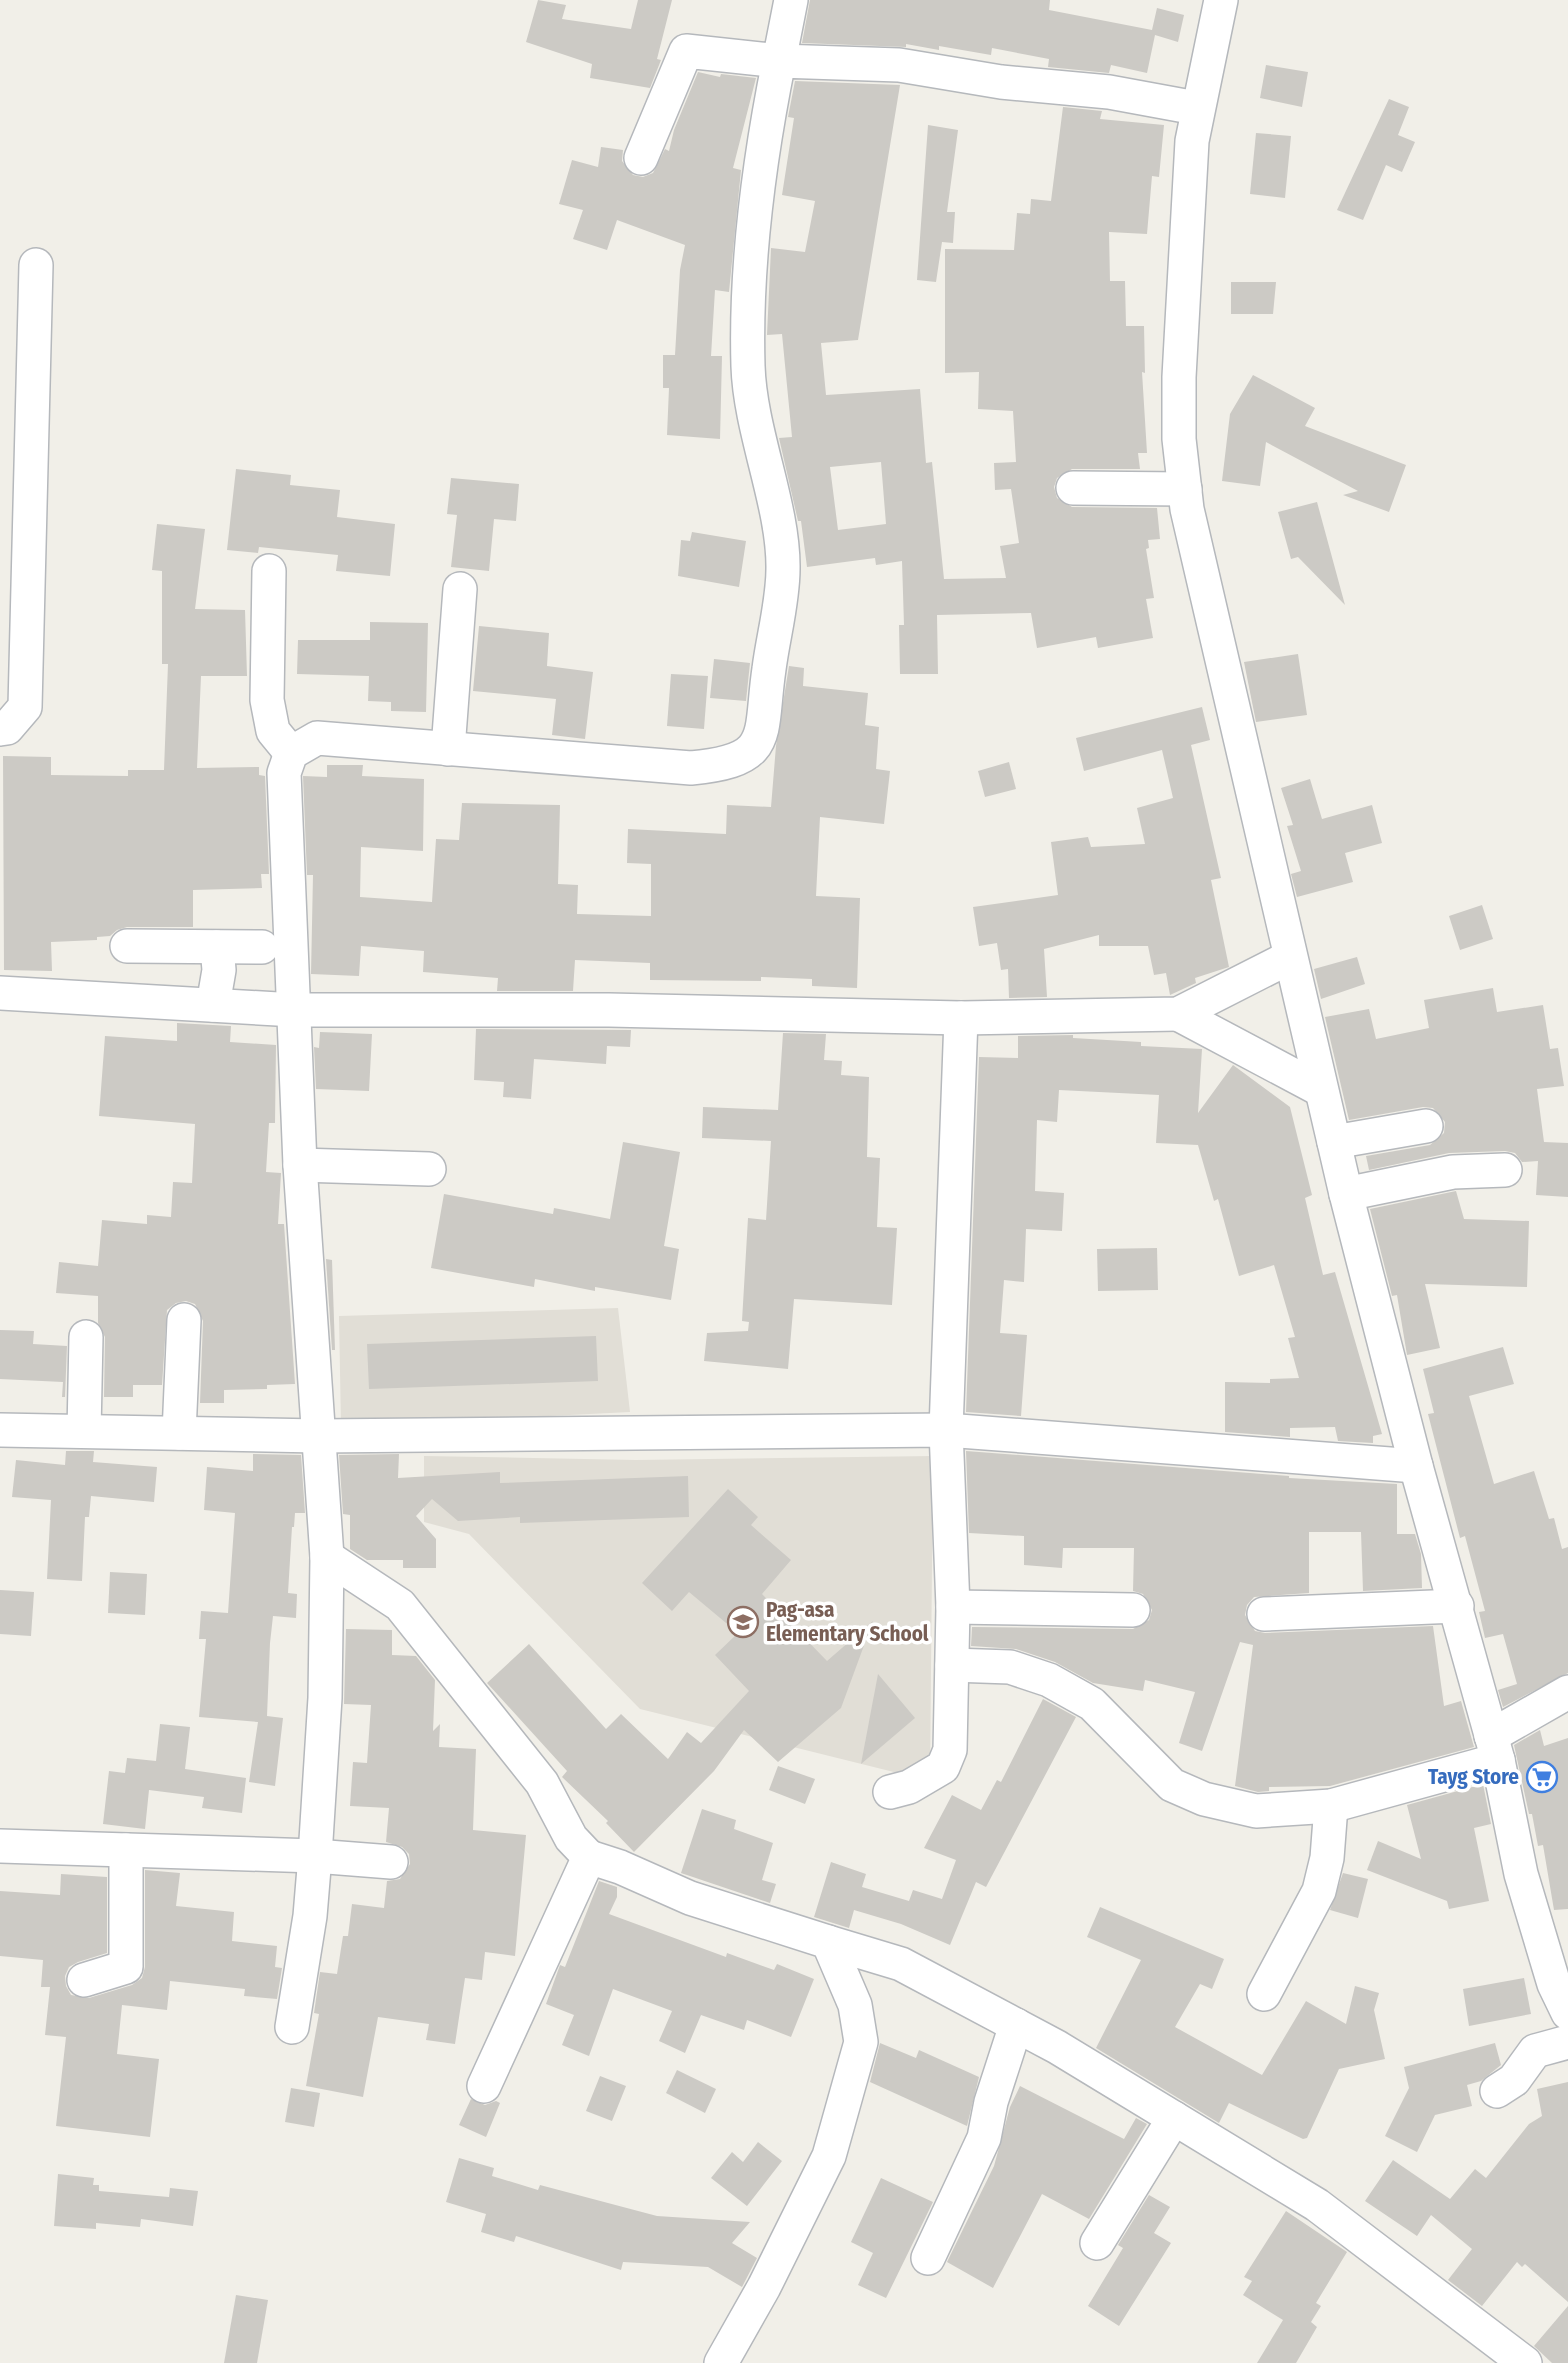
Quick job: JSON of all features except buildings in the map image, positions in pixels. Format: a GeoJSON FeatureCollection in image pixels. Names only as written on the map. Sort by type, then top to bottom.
{"type":"FeatureCollection","features":[{"type":"Feature","properties":{"kind":"street"},"geometry":{"type":"LineString","coordinates":[[292,2027],[310,1916],[315,1856],[325,1698],[327,1557],[300,1166],[284,773],[291,753],[317,738],[691,768],[725,764],[754,748],[765,723],[768,675],[783,570],[748,368],[748,287],[766,129],[791,0]]}},
{"type":"Feature","properties":{"kind":"street"},"geometry":{"type":"LineString","coordinates":[[1221,0],[1196,108],[1192,141],[1179,377],[1180,439],[1185,489],[1346,1194],[1416,1466],[1457,1606],[1494,1748],[1521,1874],[1563,1992]]}},
{"type":"Feature","properties":{"kind":"street"},"geometry":{"type":"LineString","coordinates":[[641,158],[686,51],[779,61],[899,65],[1001,82],[1109,92],[1196,108]]}},
{"type":"Feature","properties":{"kind":"street"},"geometry":{"type":"LineString","coordinates":[[0,729],[7,728],[25,707],[36,265]]}},
{"type":"Feature","properties":{"kind":"street"},"geometry":{"type":"LineString","coordinates":[[1073,488],[1185,489]]}},
{"type":"Feature","properties":{"kind":"street"},"geometry":{"type":"LineString","coordinates":[[269,571],[267,700],[274,732],[291,753]]}},
{"type":"Feature","properties":{"kind":"street"},"geometry":{"type":"LineString","coordinates":[[448,749],[460,589]]}},
{"type":"Feature","properties":{"kind":"street"},"geometry":{"type":"LineString","coordinates":[[127,946],[262,947]]}},
{"type":"Feature","properties":{"kind":"street"},"geometry":{"type":"LineString","coordinates":[[213,1005],[219,970],[217,947]]}},
{"type":"Feature","properties":{"kind":"street"},"geometry":{"type":"LineString","coordinates":[[0,993],[295,1010],[609,1010],[961,1018],[1178,1014],[1290,957]]}},
{"type":"Feature","properties":{"kind":"street"},"geometry":{"type":"LineString","coordinates":[[1178,1014],[1321,1090]]}},
{"type":"Feature","properties":{"kind":"street"},"geometry":{"type":"LineString","coordinates":[[890,1792],[909,1787],[943,1767],[950,1751],[953,1607],[946,1430],[961,1018]]}},
{"type":"Feature","properties":{"kind":"street"},"geometry":{"type":"LineString","coordinates":[[1334,1142],[1426,1126]]}},
{"type":"Feature","properties":{"kind":"street"},"geometry":{"type":"LineString","coordinates":[[300,1166],[429,1169]]}},
{"type":"Feature","properties":{"kind":"street"},"geometry":{"type":"LineString","coordinates":[[1346,1194],[1453,1172],[1505,1170]]}},
{"type":"Feature","properties":{"kind":"street"},"geometry":{"type":"LineString","coordinates":[[179,1433],[184,1320]]}},
{"type":"Feature","properties":{"kind":"street"},"geometry":{"type":"LineString","coordinates":[[84,1431],[86,1337]]}},
{"type":"Feature","properties":{"kind":"street"},"geometry":{"type":"LineString","coordinates":[[0,1430],[318,1436],[946,1430],[1416,1466]]}},
{"type":"Feature","properties":{"kind":"street"},"geometry":{"type":"LineString","coordinates":[[327,1557],[400,1605],[542,1783],[571,1838],[589,1857],[620,1867],[690,1898],[901,1964],[1016,2025],[1317,2205],[1525,2363]]}},
{"type":"Feature","properties":{"kind":"street"},"geometry":{"type":"LineString","coordinates":[[1264,1614],[1457,1606]]}},
{"type":"Feature","properties":{"kind":"street"},"geometry":{"type":"LineString","coordinates":[[953,1607],[1133,1610]]}},
{"type":"Feature","properties":{"kind":"street"},"geometry":{"type":"LineString","coordinates":[[953,1665],[1010,1667],[1049,1680],[1092,1704],[1172,1785],[1204,1799],[1256,1811],[1331,1806],[1494,1748],[1568,1692]]}},
{"type":"Feature","properties":{"kind":"street"},"geometry":{"type":"LineString","coordinates":[[1264,1994],[1319,1891],[1327,1858],[1331,1806]]}},
{"type":"Feature","properties":{"kind":"street"},"geometry":{"type":"LineString","coordinates":[[0,1846],[315,1856],[391,1862]]}},
{"type":"Feature","properties":{"kind":"street"},"geometry":{"type":"LineString","coordinates":[[84,1980],[126,1967],[126,1850]]}},
{"type":"Feature","properties":{"kind":"street"},"geometry":{"type":"LineString","coordinates":[[484,2085],[589,1857]]}},
{"type":"Feature","properties":{"kind":"street"},"geometry":{"type":"LineString","coordinates":[[721,2363],[764,2287],[829,2156],[861,2042],[855,2005],[828,1942]]}},
{"type":"Feature","properties":{"kind":"street"},"geometry":{"type":"LineString","coordinates":[[928,2258],[984,2138],[991,2102],[1016,2025]]}},
{"type":"Feature","properties":{"kind":"street"},"geometry":{"type":"LineString","coordinates":[[1497,2091],[1514,2080],[1535,2051],[1568,2042]]}},
{"type":"Feature","properties":{"kind":"street"},"geometry":{"type":"LineString","coordinates":[[1097,2244],[1174,2118]]}},
{"type":"Feature","properties":{"kind":"shaded area"},"geometry":{"type":"Polygon","coordinates":[[[618,1308],[630,1412],[341,1426],[339,1316],[618,1308]]]}},
{"type":"Feature","properties":{"kind":"shaded area","name":"Pag-asa Elementary School"},"geometry":{"type":"Polygon","coordinates":[[[424,1456],[636,1460],[933,1456],[930,1781],[640,1709],[469,1534],[424,1522],[424,1456]]]}},
{"type":"Feature","properties":{"kind":"place","name":"Pag-asa Elementary School"},"geometry":{"type":"Point","coordinates":[743,1622]}},
{"type":"Feature","properties":{"kind":"place","name":"Tayg Store"},"geometry":{"type":"Point","coordinates":[1542,1777]}}]}
